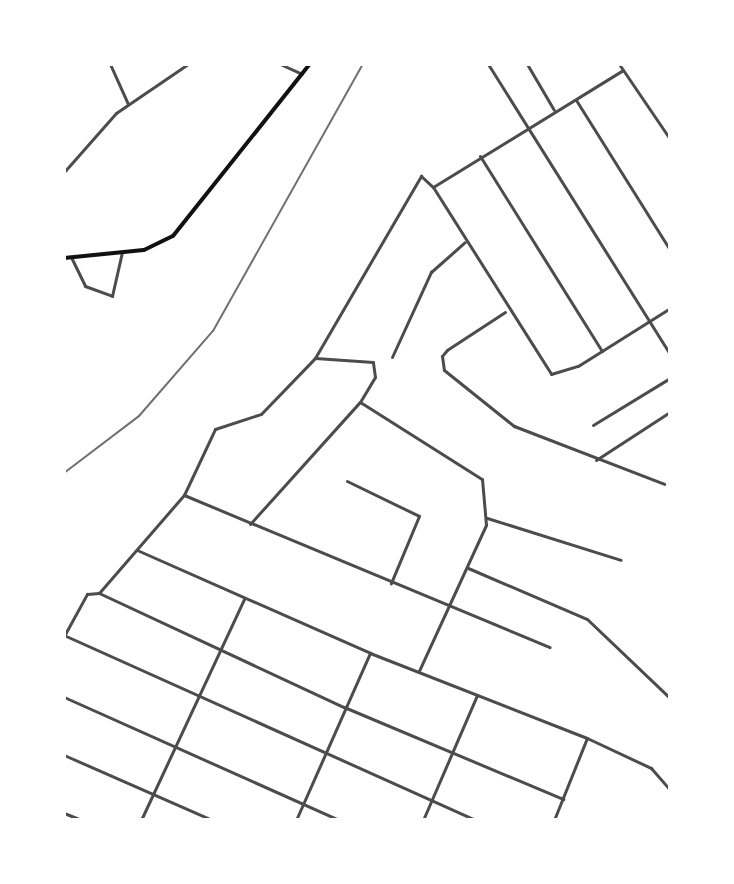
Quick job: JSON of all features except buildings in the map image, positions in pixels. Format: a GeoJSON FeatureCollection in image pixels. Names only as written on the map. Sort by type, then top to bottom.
{"type":"FeatureCollection","features":[{"type":"Feature","properties":{"kind":"main road"},"geometry":{"type":"LineString","coordinates":[[64,258],[161,244],[184,226],[310,64]]}},
{"type":"Feature","properties":{"kind":"street"},"geometry":{"type":"LineString","coordinates":[[110,64],[128,104]]}},
{"type":"Feature","properties":{"kind":"street"},"geometry":{"type":"LineString","coordinates":[[64,172],[128,104],[185,64]]}},
{"type":"Feature","properties":{"kind":"street"},"geometry":{"type":"LineString","coordinates":[[280,64],[302,74]]}},
{"type":"Feature","properties":{"kind":"street"},"geometry":{"type":"LineString","coordinates":[[488,64],[670,354]]}},
{"type":"Feature","properties":{"kind":"street"},"geometry":{"type":"LineString","coordinates":[[527,64],[554,110]]}},
{"type":"Feature","properties":{"kind":"street"},"geometry":{"type":"LineString","coordinates":[[619,64],[670,139]]}},
{"type":"Feature","properties":{"kind":"street"},"geometry":{"type":"LineString","coordinates":[[433,187],[623,70]]}},
{"type":"Feature","properties":{"kind":"street"},"geometry":{"type":"LineString","coordinates":[[576,99],[670,250]]}},
{"type":"Feature","properties":{"kind":"street"},"geometry":{"type":"LineString","coordinates":[[480,156],[602,351]]}},
{"type":"Feature","properties":{"kind":"street"},"geometry":{"type":"LineString","coordinates":[[99,593],[184,495],[215,429],[261,414],[315,358],[421,176],[433,187],[507,311],[551,374],[578,366],[670,308]]}},
{"type":"Feature","properties":{"kind":"street"},"geometry":{"type":"LineString","coordinates":[[392,357],[431,272],[465,242]]}},
{"type":"Feature","properties":{"kind":"street"},"geometry":{"type":"LineString","coordinates":[[71,257],[85,286],[112,296],[122,252]]}},
{"type":"Feature","properties":{"kind":"street"},"geometry":{"type":"LineString","coordinates":[[507,311],[447,350],[442,356],[444,370],[514,426],[664,484]]}},
{"type":"Feature","properties":{"kind":"street"},"geometry":{"type":"LineString","coordinates":[[250,524],[360,402],[375,377],[373,362],[315,358]]}},
{"type":"Feature","properties":{"kind":"street"},"geometry":{"type":"LineString","coordinates":[[593,425],[670,378]]}},
{"type":"Feature","properties":{"kind":"street"},"geometry":{"type":"LineString","coordinates":[[360,402],[482,479],[487,518],[468,568],[419,671]]}},
{"type":"Feature","properties":{"kind":"street"},"geometry":{"type":"LineString","coordinates":[[596,460],[670,412]]}},
{"type":"Feature","properties":{"kind":"street"},"geometry":{"type":"LineString","coordinates":[[347,481],[414,512],[418,524],[391,583]]}},
{"type":"Feature","properties":{"kind":"street"},"geometry":{"type":"LineString","coordinates":[[184,495],[449,608],[550,647]]}},
{"type":"Feature","properties":{"kind":"street"},"geometry":{"type":"LineString","coordinates":[[487,518],[621,560]]}},
{"type":"Feature","properties":{"kind":"street"},"geometry":{"type":"LineString","coordinates":[[137,550],[370,653],[587,738],[651,768],[670,790]]}},
{"type":"Feature","properties":{"kind":"street"},"geometry":{"type":"LineString","coordinates":[[468,568],[587,619],[670,698]]}},
{"type":"Feature","properties":{"kind":"street"},"geometry":{"type":"LineString","coordinates":[[475,820],[323,755],[64,635],[87,594],[99,593],[344,707],[563,799]]}},
{"type":"Feature","properties":{"kind":"street"},"geometry":{"type":"LineString","coordinates":[[141,820],[178,747],[218,650],[245,598]]}},
{"type":"Feature","properties":{"kind":"street"},"geometry":{"type":"LineString","coordinates":[[296,820],[370,653]]}},
{"type":"Feature","properties":{"kind":"street"},"geometry":{"type":"LineString","coordinates":[[423,820],[477,695]]}},
{"type":"Feature","properties":{"kind":"street"},"geometry":{"type":"LineString","coordinates":[[64,697],[339,820]]}},
{"type":"Feature","properties":{"kind":"street"},"geometry":{"type":"LineString","coordinates":[[554,820],[587,738]]}},
{"type":"Feature","properties":{"kind":"street"},"geometry":{"type":"LineString","coordinates":[[64,755],[212,820]]}},
{"type":"Feature","properties":{"kind":"street"},"geometry":{"type":"LineString","coordinates":[[64,813],[81,820]]}},
{"type":"Feature","properties":{"kind":"railway"},"geometry":{"type":"LineString","coordinates":[[64,473],[139,416],[213,331],[363,64]]}}]}
